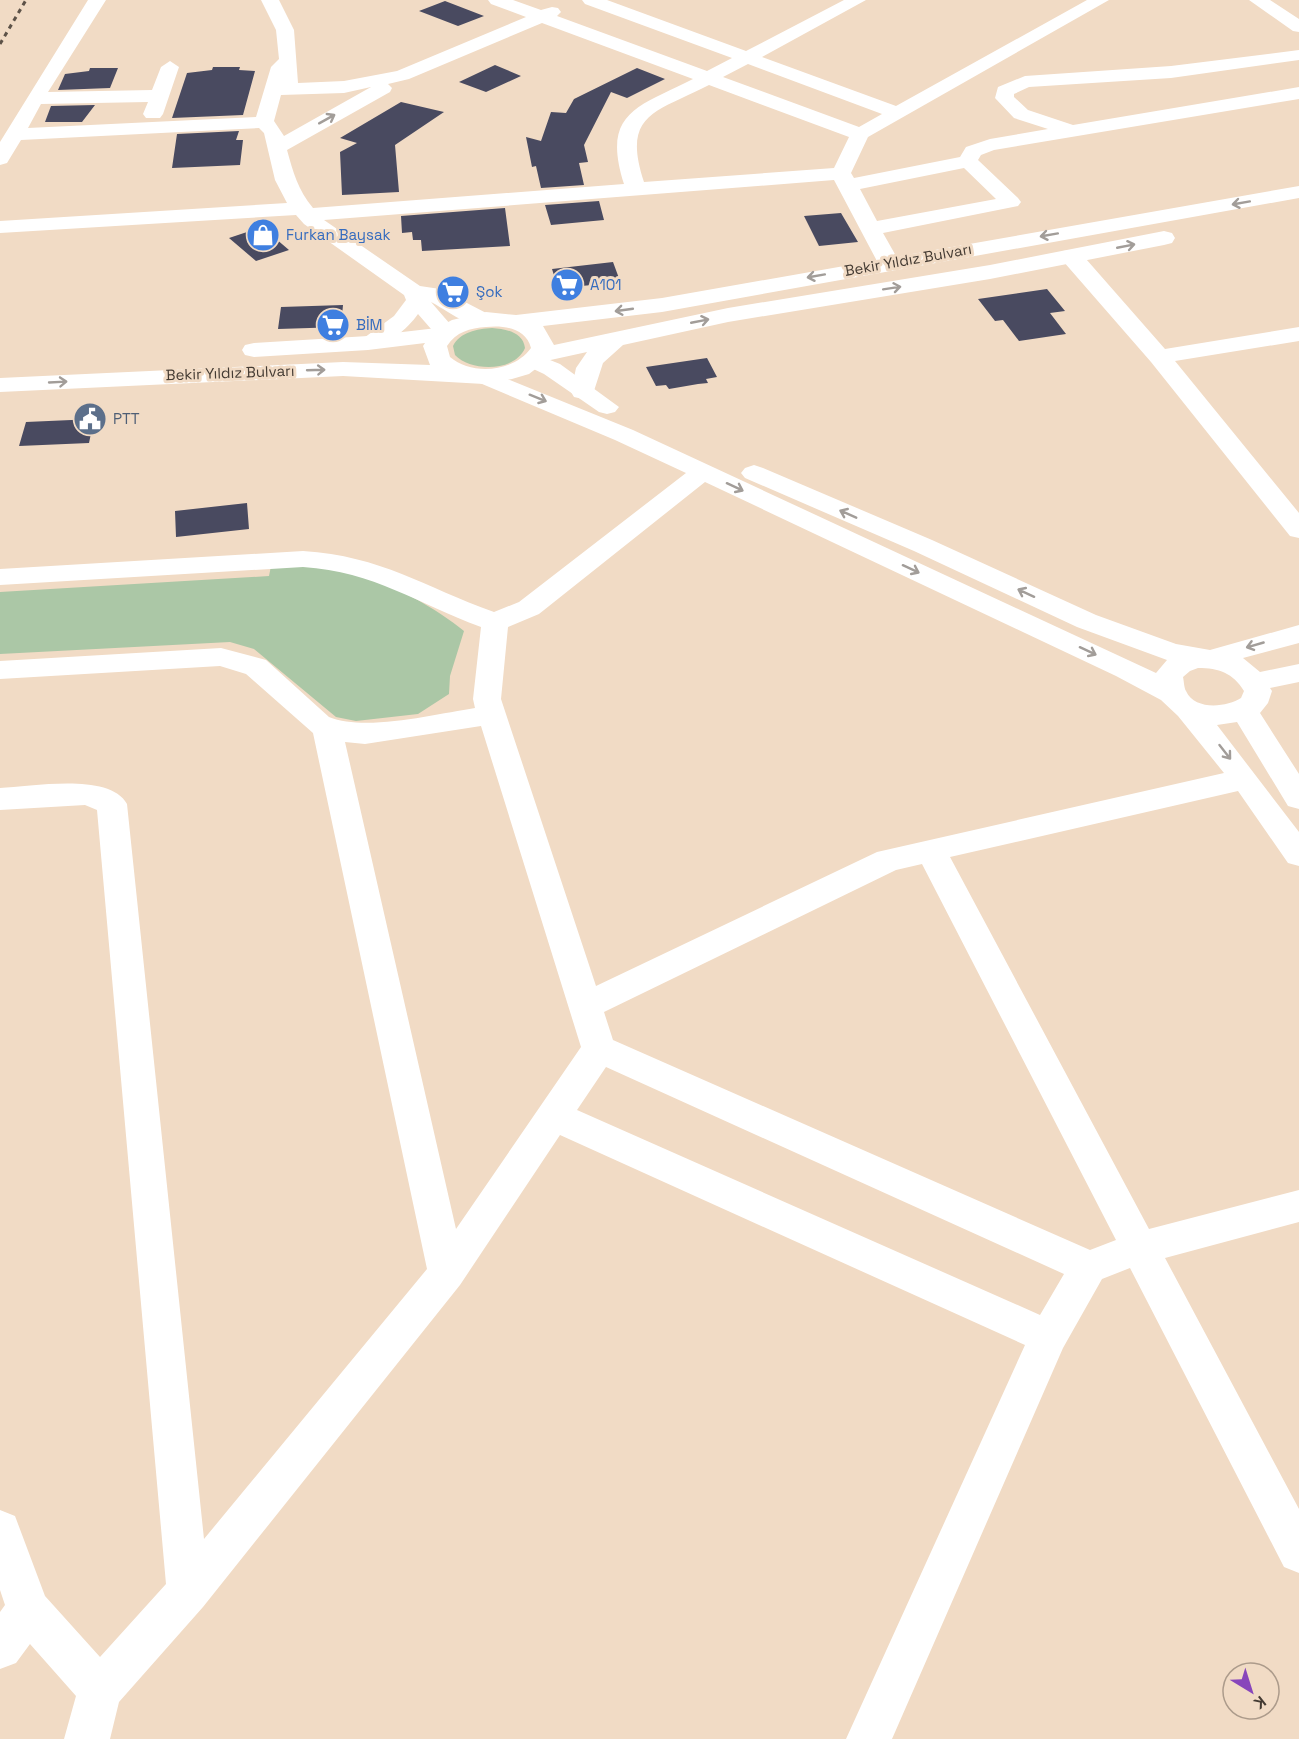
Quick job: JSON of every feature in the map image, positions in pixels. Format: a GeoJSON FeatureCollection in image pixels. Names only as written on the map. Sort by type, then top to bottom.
{"type":"FeatureCollection","features":[{"type":"Feature","properties":{"kind":"main road","name":"Bekir Yıldız Bulvarı"},"geometry":{"type":"LineString","coordinates":[[0,365],[368,343],[445,333],[460,324],[483,320],[517,322],[662,305],[1299,192]]}},
{"type":"Feature","properties":{"kind":"main road","name":"Bekir Yıldız Bulvarı"},"geometry":{"type":"LineString","coordinates":[[0,386],[343,369],[472,375],[508,374],[538,358],[728,315],[1071,256],[1299,213]]}},
{"type":"Feature","properties":{"kind":"main road"},"geometry":{"type":"LineString","coordinates":[[517,322],[539,336],[542,342],[538,358]]}},
{"type":"Feature","properties":{"kind":"main road"},"geometry":{"type":"LineString","coordinates":[[445,333],[438,340],[435,352],[443,364],[472,375]]}},
{"type":"Feature","properties":{"kind":"main road"},"geometry":{"type":"LineString","coordinates":[[583,392],[584,379],[590,362],[615,339]]}},
{"type":"Feature","properties":{"kind":"street"},"geometry":{"type":"LineString","coordinates":[[0,159],[35,98],[97,0]]}},
{"type":"Feature","properties":{"kind":"street"},"geometry":{"type":"LineString","coordinates":[[270,0],[285,30],[289,66],[279,112],[285,180],[303,212],[324,230],[416,296],[445,333]]}},
{"type":"Feature","properties":{"kind":"street"},"geometry":{"type":"LineString","coordinates":[[496,0],[860,134]]}},
{"type":"Feature","properties":{"kind":"street"},"geometry":{"type":"LineString","coordinates":[[14,134],[149,127],[279,112],[401,79],[402,75],[580,0]]}},
{"type":"Feature","properties":{"kind":"street"},"geometry":{"type":"LineString","coordinates":[[591,0],[898,112]]}},
{"type":"Feature","properties":{"kind":"street"},"geometry":{"type":"LineString","coordinates":[[636,190],[623,146],[627,132],[636,118],[651,106],[857,0]]}},
{"type":"Feature","properties":{"kind":"street"},"geometry":{"type":"LineString","coordinates":[[889,263],[844,178],[860,134],[1100,0]]}},
{"type":"Feature","properties":{"kind":"street"},"geometry":{"type":"LineString","coordinates":[[1260,0],[1299,27]]}},
{"type":"Feature","properties":{"kind":"street"},"geometry":{"type":"LineString","coordinates":[[1069,131],[1021,114],[1006,101],[1005,92],[1025,82],[1171,72],[1299,55]]}},
{"type":"Feature","properties":{"kind":"street"},"geometry":{"type":"LineString","coordinates":[[289,66],[322,81],[364,90]]}},
{"type":"Feature","properties":{"kind":"street"},"geometry":{"type":"LineString","coordinates":[[149,127],[170,67]]}},
{"type":"Feature","properties":{"kind":"street"},"geometry":{"type":"LineString","coordinates":[[279,112],[364,90]]}},
{"type":"Feature","properties":{"kind":"street"},"geometry":{"type":"LineString","coordinates":[[968,161],[970,154],[980,147],[1299,93]]}},
{"type":"Feature","properties":{"kind":"street"},"geometry":{"type":"LineString","coordinates":[[35,98],[160,96]]}},
{"type":"Feature","properties":{"kind":"street"},"geometry":{"type":"LineString","coordinates":[[0,227],[303,212],[844,178],[873,181],[968,161]]}},
{"type":"Feature","properties":{"kind":"street"},"geometry":{"type":"LineString","coordinates":[[871,229],[1011,202],[968,161]]}},
{"type":"Feature","properties":{"kind":"street"},"geometry":{"type":"LineString","coordinates":[[873,181],[913,221]]}},
{"type":"Feature","properties":{"kind":"street"},"geometry":{"type":"LineString","coordinates":[[1071,256],[1159,357],[1299,530]]}},
{"type":"Feature","properties":{"kind":"street"},"geometry":{"type":"LineString","coordinates":[[416,296],[432,294],[483,320]]}},
{"type":"Feature","properties":{"kind":"street"},"geometry":{"type":"LineString","coordinates":[[368,343],[402,321],[416,296]]}},
{"type":"Feature","properties":{"kind":"street"},"geometry":{"type":"LineString","coordinates":[[1159,357],[1299,334]]}},
{"type":"Feature","properties":{"kind":"street"},"geometry":{"type":"LineString","coordinates":[[472,375],[584,417],[1126,669],[1180,701],[1217,716],[1245,712],[1256,701],[1258,692],[1255,682],[1241,669],[1157,649],[1112,633],[947,557],[634,420],[583,392],[538,358]]}},
{"type":"Feature","properties":{"kind":"street"},"geometry":{"type":"LineString","coordinates":[[0,577],[323,559],[377,570],[450,606],[495,622],[529,608],[703,472]]}},
{"type":"Feature","properties":{"kind":"street"},"geometry":{"type":"LineString","coordinates":[[495,622],[487,699],[599,1048],[1089,1266]]}},
{"type":"Feature","properties":{"kind":"street"},"geometry":{"type":"LineString","coordinates":[[1299,634],[1180,664],[1172,671],[1168,685],[1245,779],[1299,855]]}},
{"type":"Feature","properties":{"kind":"street"},"geometry":{"type":"LineString","coordinates":[[0,670],[221,657],[234,659],[265,673],[327,728],[338,732],[365,734],[492,715]]}},
{"type":"Feature","properties":{"kind":"street"},"geometry":{"type":"LineString","coordinates":[[1255,682],[1299,673]]}},
{"type":"Feature","properties":{"kind":"street"},"geometry":{"type":"LineString","coordinates":[[1245,712],[1299,798]]}},
{"type":"Feature","properties":{"kind":"street"},"geometry":{"type":"LineString","coordinates":[[327,728],[447,1273]]}},
{"type":"Feature","properties":{"kind":"street"},"geometry":{"type":"LineString","coordinates":[[585,1006],[888,860],[1245,779]]}},
{"type":"Feature","properties":{"kind":"street"},"geometry":{"type":"LineString","coordinates":[[0,799],[88,794],[112,804],[188,1592]]}},
{"type":"Feature","properties":{"kind":"street"},"geometry":{"type":"LineString","coordinates":[[931,850],[1299,1552]]}},
{"type":"Feature","properties":{"kind":"street"},"geometry":{"type":"LineString","coordinates":[[87,1739],[100,1690],[188,1592],[447,1273],[599,1048]]}},
{"type":"Feature","properties":{"kind":"street"},"geometry":{"type":"LineString","coordinates":[[554,1116],[1048,1337]]}},
{"type":"Feature","properties":{"kind":"street"},"geometry":{"type":"LineString","coordinates":[[869,1739],[1048,1337],[1089,1266],[1140,1248],[1299,1206]]}},
{"type":"Feature","properties":{"kind":"street"},"geometry":{"type":"LineString","coordinates":[[0,1531],[29,1610],[100,1690]]}},
{"type":"Feature","properties":{"kind":"street"},"geometry":{"type":"LineString","coordinates":[[0,1647],[29,1610]]}},
{"type":"Feature","properties":{"kind":"green space"},"geometry":{"type":"Polygon","coordinates":[[[492,328],[508,331],[521,338],[525,348],[520,356],[503,365],[482,367],[462,361],[455,355],[453,346],[464,334],[492,328]]]}},
{"type":"Feature","properties":{"kind":"green space"},"geometry":{"type":"Polygon","coordinates":[[[271,566],[334,569],[367,576],[427,605],[453,623],[464,631],[450,676],[449,694],[418,714],[356,721],[336,717],[254,649],[230,642],[0,654],[0,592],[269,576],[271,566]]]}},
{"type":"Feature","properties":{"kind":"building"},"geometry":{"type":"Polygon","coordinates":[[[445,1],[484,16],[458,26],[419,11],[445,1]]]}},
{"type":"Feature","properties":{"kind":"building"},"geometry":{"type":"Polygon","coordinates":[[[495,65],[521,76],[486,92],[459,82],[495,65]]]}},
{"type":"Feature","properties":{"kind":"building"},"geometry":{"type":"Polygon","coordinates":[[[213,67],[240,67],[239,70],[255,71],[243,115],[172,118],[187,73],[212,70],[213,67]]]}},
{"type":"Feature","properties":{"kind":"building"},"geometry":{"type":"Polygon","coordinates":[[[90,68],[118,68],[110,88],[58,90],[65,74],[89,71],[90,68]]]}},
{"type":"Feature","properties":{"kind":"building"},"geometry":{"type":"Polygon","coordinates":[[[637,68],[665,79],[627,98],[611,92],[584,145],[588,162],[579,163],[584,185],[541,188],[536,166],[532,167],[526,137],[541,141],[551,112],[566,113],[574,99],[637,68]]]}},
{"type":"Feature","properties":{"kind":"building"},"geometry":{"type":"Polygon","coordinates":[[[401,102],[444,112],[395,145],[399,192],[342,195],[340,152],[357,143],[340,138],[401,102]]]}},
{"type":"Feature","properties":{"kind":"building"},"geometry":{"type":"Polygon","coordinates":[[[95,105],[82,122],[45,122],[51,106],[95,105]]]}},
{"type":"Feature","properties":{"kind":"building"},"geometry":{"type":"Polygon","coordinates":[[[239,131],[236,140],[243,140],[240,165],[172,168],[177,134],[239,131]]]}},
{"type":"Feature","properties":{"kind":"building"},"geometry":{"type":"Polygon","coordinates":[[[599,201],[604,220],[551,225],[545,205],[599,201]]]}},
{"type":"Feature","properties":{"kind":"building"},"geometry":{"type":"Polygon","coordinates":[[[505,208],[510,246],[422,251],[421,240],[413,240],[412,232],[402,233],[401,216],[505,208]]]}},
{"type":"Feature","properties":{"kind":"building"},"geometry":{"type":"Polygon","coordinates":[[[841,213],[858,242],[819,246],[804,216],[841,213]]]}},
{"type":"Feature","properties":{"kind":"building"},"geometry":{"type":"Polygon","coordinates":[[[262,227],[289,250],[256,261],[229,238],[262,227]]]}},
{"type":"Feature","properties":{"kind":"building"},"geometry":{"type":"Polygon","coordinates":[[[613,262],[620,281],[604,284],[558,288],[552,269],[613,262]]]}},
{"type":"Feature","properties":{"kind":"building"},"geometry":{"type":"Polygon","coordinates":[[[1047,289],[1065,311],[1050,313],[1066,334],[1019,341],[1003,320],[995,321],[978,299],[1047,289]]]}},
{"type":"Feature","properties":{"kind":"building"},"geometry":{"type":"Polygon","coordinates":[[[343,305],[341,327],[278,329],[281,307],[343,305]]]}},
{"type":"Feature","properties":{"kind":"building"},"geometry":{"type":"Polygon","coordinates":[[[707,358],[717,377],[706,379],[708,383],[669,389],[666,385],[656,386],[646,367],[707,358]]]}},
{"type":"Feature","properties":{"kind":"building"},"geometry":{"type":"Polygon","coordinates":[[[94,419],[89,443],[19,446],[26,422],[94,419]]]}},
{"type":"Feature","properties":{"kind":"building"},"geometry":{"type":"Polygon","coordinates":[[[247,503],[249,529],[176,537],[175,511],[247,503]]]}},
{"type":"Feature","properties":{"kind":"railway"},"geometry":{"type":"LineString","coordinates":[[0,44],[26,0]]}},
{"type":"Feature","properties":{"kind":"place","name":"Furkan Baysak"},"geometry":{"type":"Point","coordinates":[263,235]}},
{"type":"Feature","properties":{"kind":"place","name":"A101"},"geometry":{"type":"Point","coordinates":[567,285]}},
{"type":"Feature","properties":{"kind":"place","name":"Şok"},"geometry":{"type":"Point","coordinates":[453,292]}},
{"type":"Feature","properties":{"kind":"place","name":"BİM"},"geometry":{"type":"Point","coordinates":[333,325]}},
{"type":"Feature","properties":{"kind":"place","name":"PTT"},"geometry":{"type":"Point","coordinates":[90,419]}}]}
